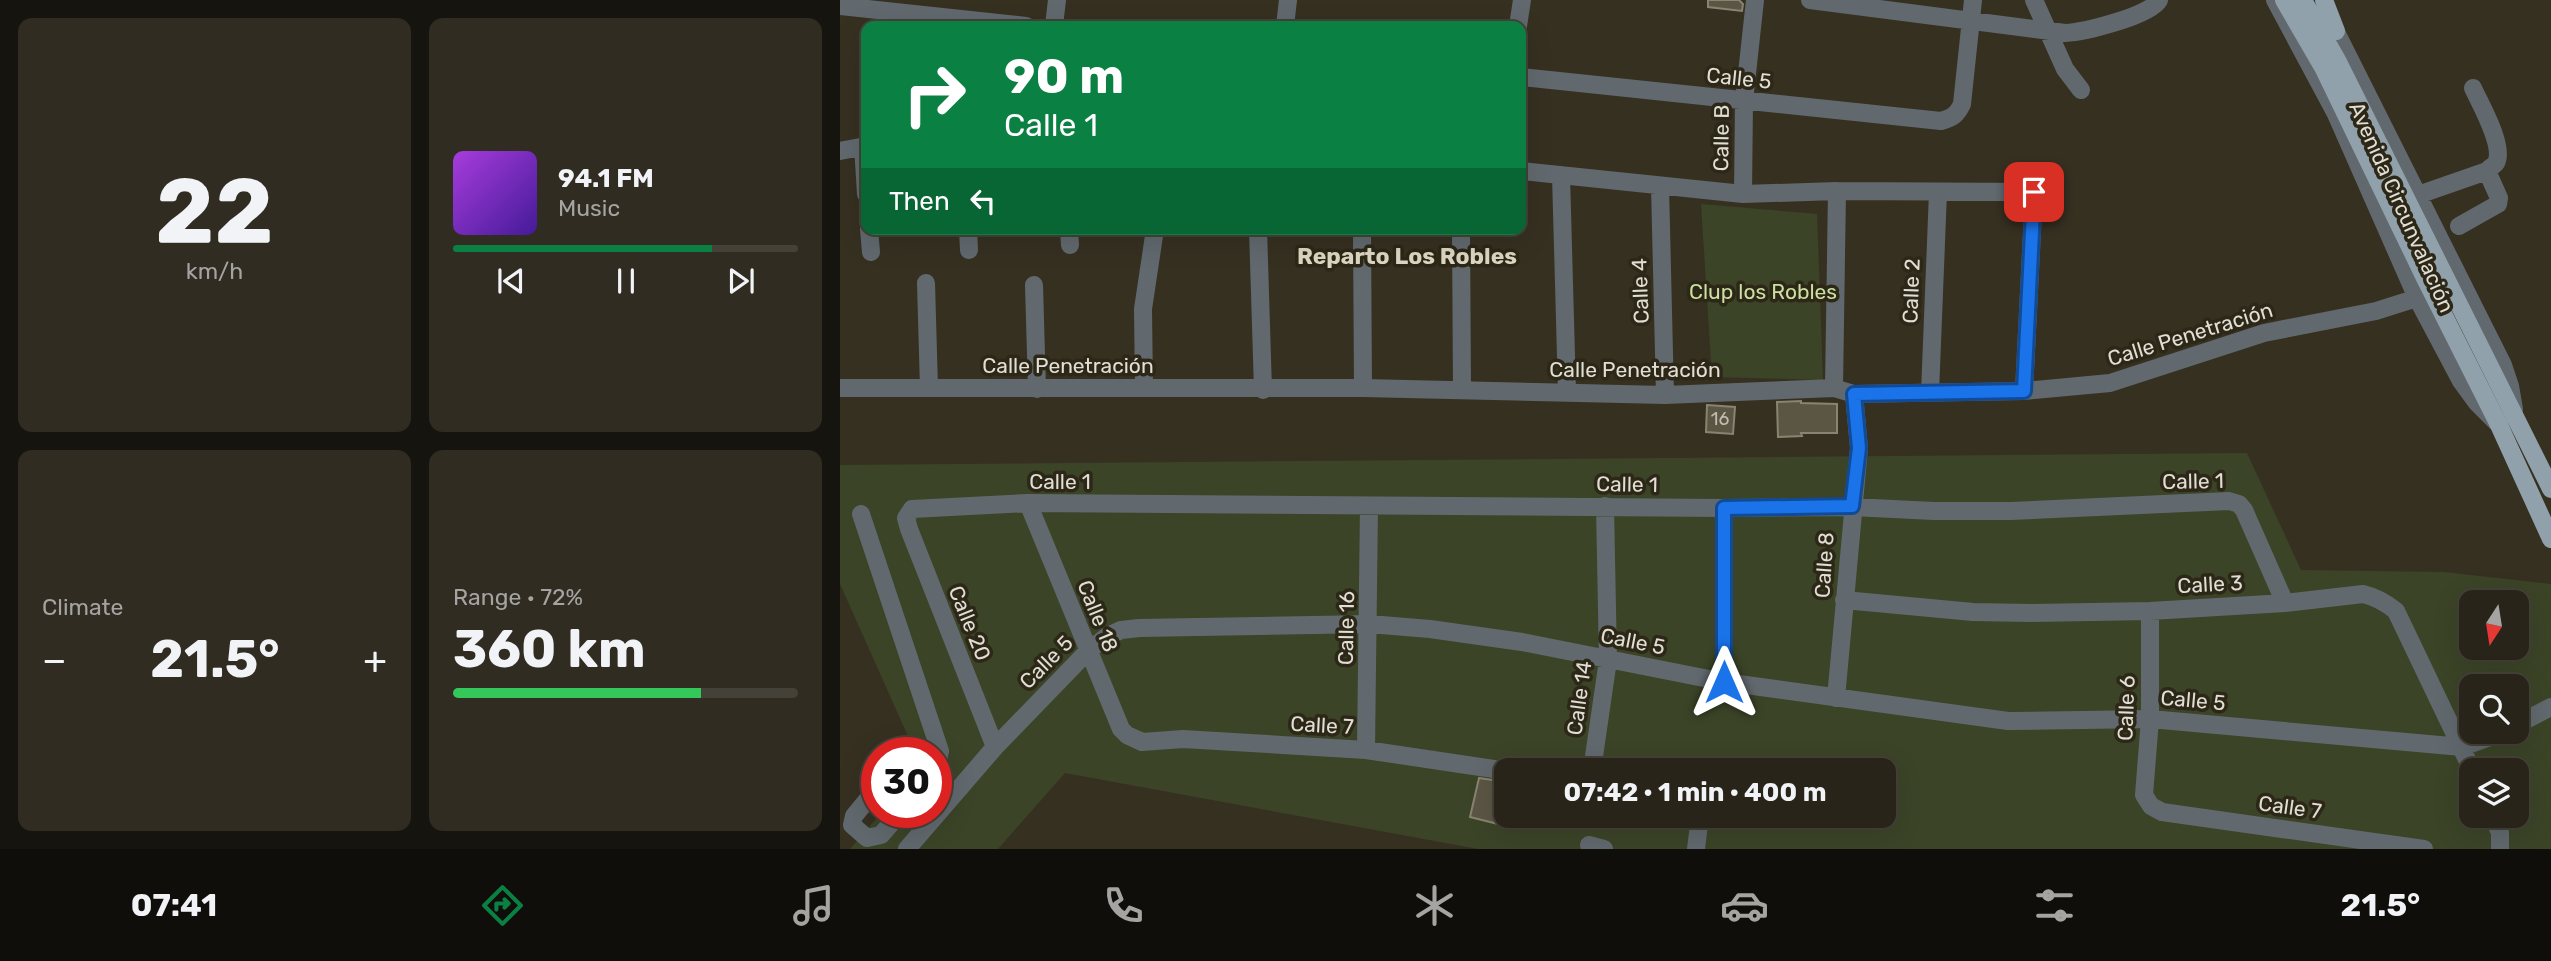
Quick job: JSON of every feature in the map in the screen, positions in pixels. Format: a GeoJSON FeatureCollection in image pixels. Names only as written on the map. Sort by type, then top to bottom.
{"type":"FeatureCollection","features":[{"type":"Feature","properties":{"kind":"main road","name":"Avenida Circunvalación"},"geometry":{"type":"LineString","coordinates":[[2284,0],[2331,66],[2514,413],[2544,457],[2551,489]]}},
{"type":"Feature","properties":{"kind":"main road","name":"Avenida Circunvalación"},"geometry":{"type":"LineString","coordinates":[[2303,0],[2425,278],[2499,425],[2551,539]]}},
{"type":"Feature","properties":{"kind":"main road"},"geometry":{"type":"LineString","coordinates":[[2324,0],[2336,31]]}},
{"type":"Feature","properties":{"kind":"street"},"geometry":{"type":"LineString","coordinates":[[1055,21],[1057,0]]}},
{"type":"Feature","properties":{"kind":"street"},"geometry":{"type":"LineString","coordinates":[[1286,21],[1288,0]]}},
{"type":"Feature","properties":{"kind":"street"},"geometry":{"type":"LineString","coordinates":[[1519,21],[1522,0]]}},
{"type":"Feature","properties":{"kind":"street","name":"Calle B"},"geometry":{"type":"LineString","coordinates":[[1743,194],[1744,101],[1755,0]]}},
{"type":"Feature","properties":{"kind":"street"},"geometry":{"type":"LineString","coordinates":[[1810,0],[1971,19],[2050,32],[2081,32],[2149,9],[2159,0]]}},
{"type":"Feature","properties":{"kind":"street"},"geometry":{"type":"LineString","coordinates":[[1971,19],[1973,0]]}},
{"type":"Feature","properties":{"kind":"street"},"geometry":{"type":"LineString","coordinates":[[2034,0],[2065,69],[2081,90]]}},
{"type":"Feature","properties":{"kind":"street","name":"Avenida Circunvalación"},"geometry":{"type":"LineString","coordinates":[[2275,0],[2336,114],[2417,298],[2461,381],[2477,403],[2499,425]]}},
{"type":"Feature","properties":{"kind":"street","name":"Avenida Circunvalación"},"geometry":{"type":"LineString","coordinates":[[2319,0],[2503,365],[2510,386],[2514,413]]}},
{"type":"Feature","properties":{"kind":"street"},"geometry":{"type":"LineString","coordinates":[[840,6],[980,21]]}},
{"type":"Feature","properties":{"kind":"street","name":"Calle 5"},"geometry":{"type":"LineString","coordinates":[[1526,78],[1941,121],[1951,118],[1962,104],[1971,19]]}},
{"type":"Feature","properties":{"kind":"street"},"geometry":{"type":"LineString","coordinates":[[2418,195],[2487,171],[2496,164],[2497,141],[2473,88]]}},
{"type":"Feature","properties":{"kind":"street"},"geometry":{"type":"LineString","coordinates":[[840,151],[861,147]]}},
{"type":"Feature","properties":{"kind":"street"},"geometry":{"type":"LineString","coordinates":[[2459,226],[2498,204],[2499,198],[2487,171]]}},
{"type":"Feature","properties":{"kind":"street"},"geometry":{"type":"LineString","coordinates":[[1526,172],[1743,194],[1837,191],[2034,192],[2024,391]]}},
{"type":"Feature","properties":{"kind":"street"},"geometry":{"type":"LineString","coordinates":[[1561,175],[1567,392]]}},
{"type":"Feature","properties":{"kind":"street","name":"Calle 4"},"geometry":{"type":"LineString","coordinates":[[1660,186],[1665,395]]}},
{"type":"Feature","properties":{"kind":"street"},"geometry":{"type":"LineString","coordinates":[[1834,388],[1837,191]]}},
{"type":"Feature","properties":{"kind":"street","name":"Calle 2"},"geometry":{"type":"LineString","coordinates":[[1930,393],[1938,192]]}},
{"type":"Feature","properties":{"kind":"street"},"geometry":{"type":"LineString","coordinates":[[870,235],[871,251]]}},
{"type":"Feature","properties":{"kind":"street"},"geometry":{"type":"LineString","coordinates":[[968,235],[969,250]]}},
{"type":"Feature","properties":{"kind":"street"},"geometry":{"type":"LineString","coordinates":[[1144,387],[1143,309],[1154,235]]}},
{"type":"Feature","properties":{"kind":"street"},"geometry":{"type":"LineString","coordinates":[[1258,235],[1263,390]]}},
{"type":"Feature","properties":{"kind":"street"},"geometry":{"type":"LineString","coordinates":[[1362,235],[1363,388]]}},
{"type":"Feature","properties":{"kind":"street"},"geometry":{"type":"LineString","coordinates":[[1461,235],[1462,390]]}},
{"type":"Feature","properties":{"kind":"street"},"geometry":{"type":"LineString","coordinates":[[926,283],[929,388]]}},
{"type":"Feature","properties":{"kind":"street"},"geometry":{"type":"LineString","coordinates":[[1034,285],[1037,389]]}},
{"type":"Feature","properties":{"kind":"street","name":"Calle Penetración"},"geometry":{"type":"LineString","coordinates":[[840,388],[1363,388],[1665,395],[1834,388],[1854,394],[2024,391],[2110,383],[2264,333],[2376,312],[2417,298]]}},
{"type":"Feature","properties":{"kind":"street","name":"Calle 8"},"geometry":{"type":"LineString","coordinates":[[1836,698],[1859,448],[1854,394]]}},
{"type":"Feature","properties":{"kind":"street","name":"Calle 1"},"geometry":{"type":"LineString","coordinates":[[907,514],[912,509],[920,508],[1028,503],[1724,508],[1852,506],[1934,511],[2011,511],[2229,501],[2239,504],[2244,510],[2286,603]]}},
{"type":"Feature","properties":{"kind":"street","name":"Calle 18"},"geometry":{"type":"LineString","coordinates":[[1028,503],[1087,652],[1121,729],[1134,739]]}},
{"type":"Feature","properties":{"kind":"street","name":"Calle 16"},"geometry":{"type":"LineString","coordinates":[[1366,750],[1369,506]]}},
{"type":"Feature","properties":{"kind":"street","name":"Calle 14"},"geometry":{"type":"LineString","coordinates":[[1594,758],[1608,660],[1605,506]]}},
{"type":"Feature","properties":{"kind":"street"},"geometry":{"type":"LineString","coordinates":[[1724,508],[1724,682]]}},
{"type":"Feature","properties":{"kind":"street"},"geometry":{"type":"LineString","coordinates":[[861,514],[935,737]]}},
{"type":"Feature","properties":{"kind":"street","name":"Calle 20"},"geometry":{"type":"LineString","coordinates":[[907,514],[906,522],[995,747]]}},
{"type":"Feature","properties":{"kind":"street","name":"Calle 3"},"geometry":{"type":"LineString","coordinates":[[1844,600],[1973,612],[2150,611],[2286,603],[2363,594],[2386,603],[2396,611],[2467,758]]}},
{"type":"Feature","properties":{"kind":"street","name":"Calle 6"},"geometry":{"type":"LineString","coordinates":[[2150,611],[2150,719],[2144,795],[2151,806]]}},
{"type":"Feature","properties":{"kind":"street","name":"Calle 5"},"geometry":{"type":"LineString","coordinates":[[952,797],[995,747],[1087,652],[1106,637],[1121,630],[1139,628],[1369,624],[1430,629],[1522,642],[1724,682],[2008,722],[2150,719],[2462,747],[2467,744]]}},
{"type":"Feature","properties":{"kind":"street"},"geometry":{"type":"LineString","coordinates":[[2529,706],[2551,695]]}},
{"type":"Feature","properties":{"kind":"street"},"geometry":{"type":"LineString","coordinates":[[2529,719],[2551,708]]}},
{"type":"Feature","properties":{"kind":"street","name":"Calle 7"},"geometry":{"type":"LineString","coordinates":[[1134,739],[1150,742],[1183,739],[1366,750],[1494,769]]}},
{"type":"Feature","properties":{"kind":"street","name":"Calle 7"},"geometry":{"type":"LineString","coordinates":[[2151,806],[2162,812],[2424,849]]}},
{"type":"Feature","properties":{"kind":"street"},"geometry":{"type":"LineString","coordinates":[[861,807],[853,817],[852,825],[856,830],[867,838],[874,838],[887,828]]}},
{"type":"Feature","properties":{"kind":"street","name":"Calle 5"},"geometry":{"type":"LineString","coordinates":[[907,849],[925,828]]}},
{"type":"Feature","properties":{"kind":"street"},"geometry":{"type":"LineString","coordinates":[[1696,849],[1699,828]]}},
{"type":"Feature","properties":{"kind":"street"},"geometry":{"type":"LineString","coordinates":[[2498,828],[2500,849]]}},
{"type":"Feature","properties":{"kind":"green space","name":"Clup los Robles"},"geometry":{"type":"Polygon","coordinates":[[[1701,204],[1817,214],[1823,380],[1712,377],[1701,204]]]}},
{"type":"Feature","properties":{"kind":"green space"},"geometry":{"type":"Polygon","coordinates":[[[2247,453],[2301,570],[2444,572],[2551,584],[2551,849],[1478,849],[1065,773],[998,849],[850,849],[868,828],[952,828],[952,737],[908,737],[840,584],[840,465],[2247,453]]]}},
{"type":"Feature","properties":{"kind":"building"},"geometry":{"type":"Polygon","coordinates":[[[1708,0],[1739,0],[1743,4],[1742,11],[1708,7],[1708,0]]]}},
{"type":"Feature","properties":{"kind":"building"},"geometry":{"type":"Polygon","coordinates":[[[1777,402],[1837,404],[1837,433],[1801,433],[1802,436],[1778,437],[1777,402]]]}},
{"type":"Feature","properties":{"kind":"building"},"geometry":{"type":"Polygon","coordinates":[[[1707,405],[1735,407],[1733,434],[1706,432],[1707,405]]]}},
{"type":"Feature","properties":{"kind":"building"},"geometry":{"type":"Polygon","coordinates":[[[1479,778],[1494,780],[1494,823],[1470,817],[1479,778]]]}},
{"type":"Feature","properties":{"kind":"district","name":"Reparto Los Robles"},"geometry":{"type":"Point","coordinates":[1407,256]}},
{"type":"Feature","properties":{"kind":"route"},"geometry":{"type":"LineString","coordinates":[[1724,682],[1724,508],[1852,506],[1859,448],[1854,394],[2024,391],[2034,192]]}}]}
